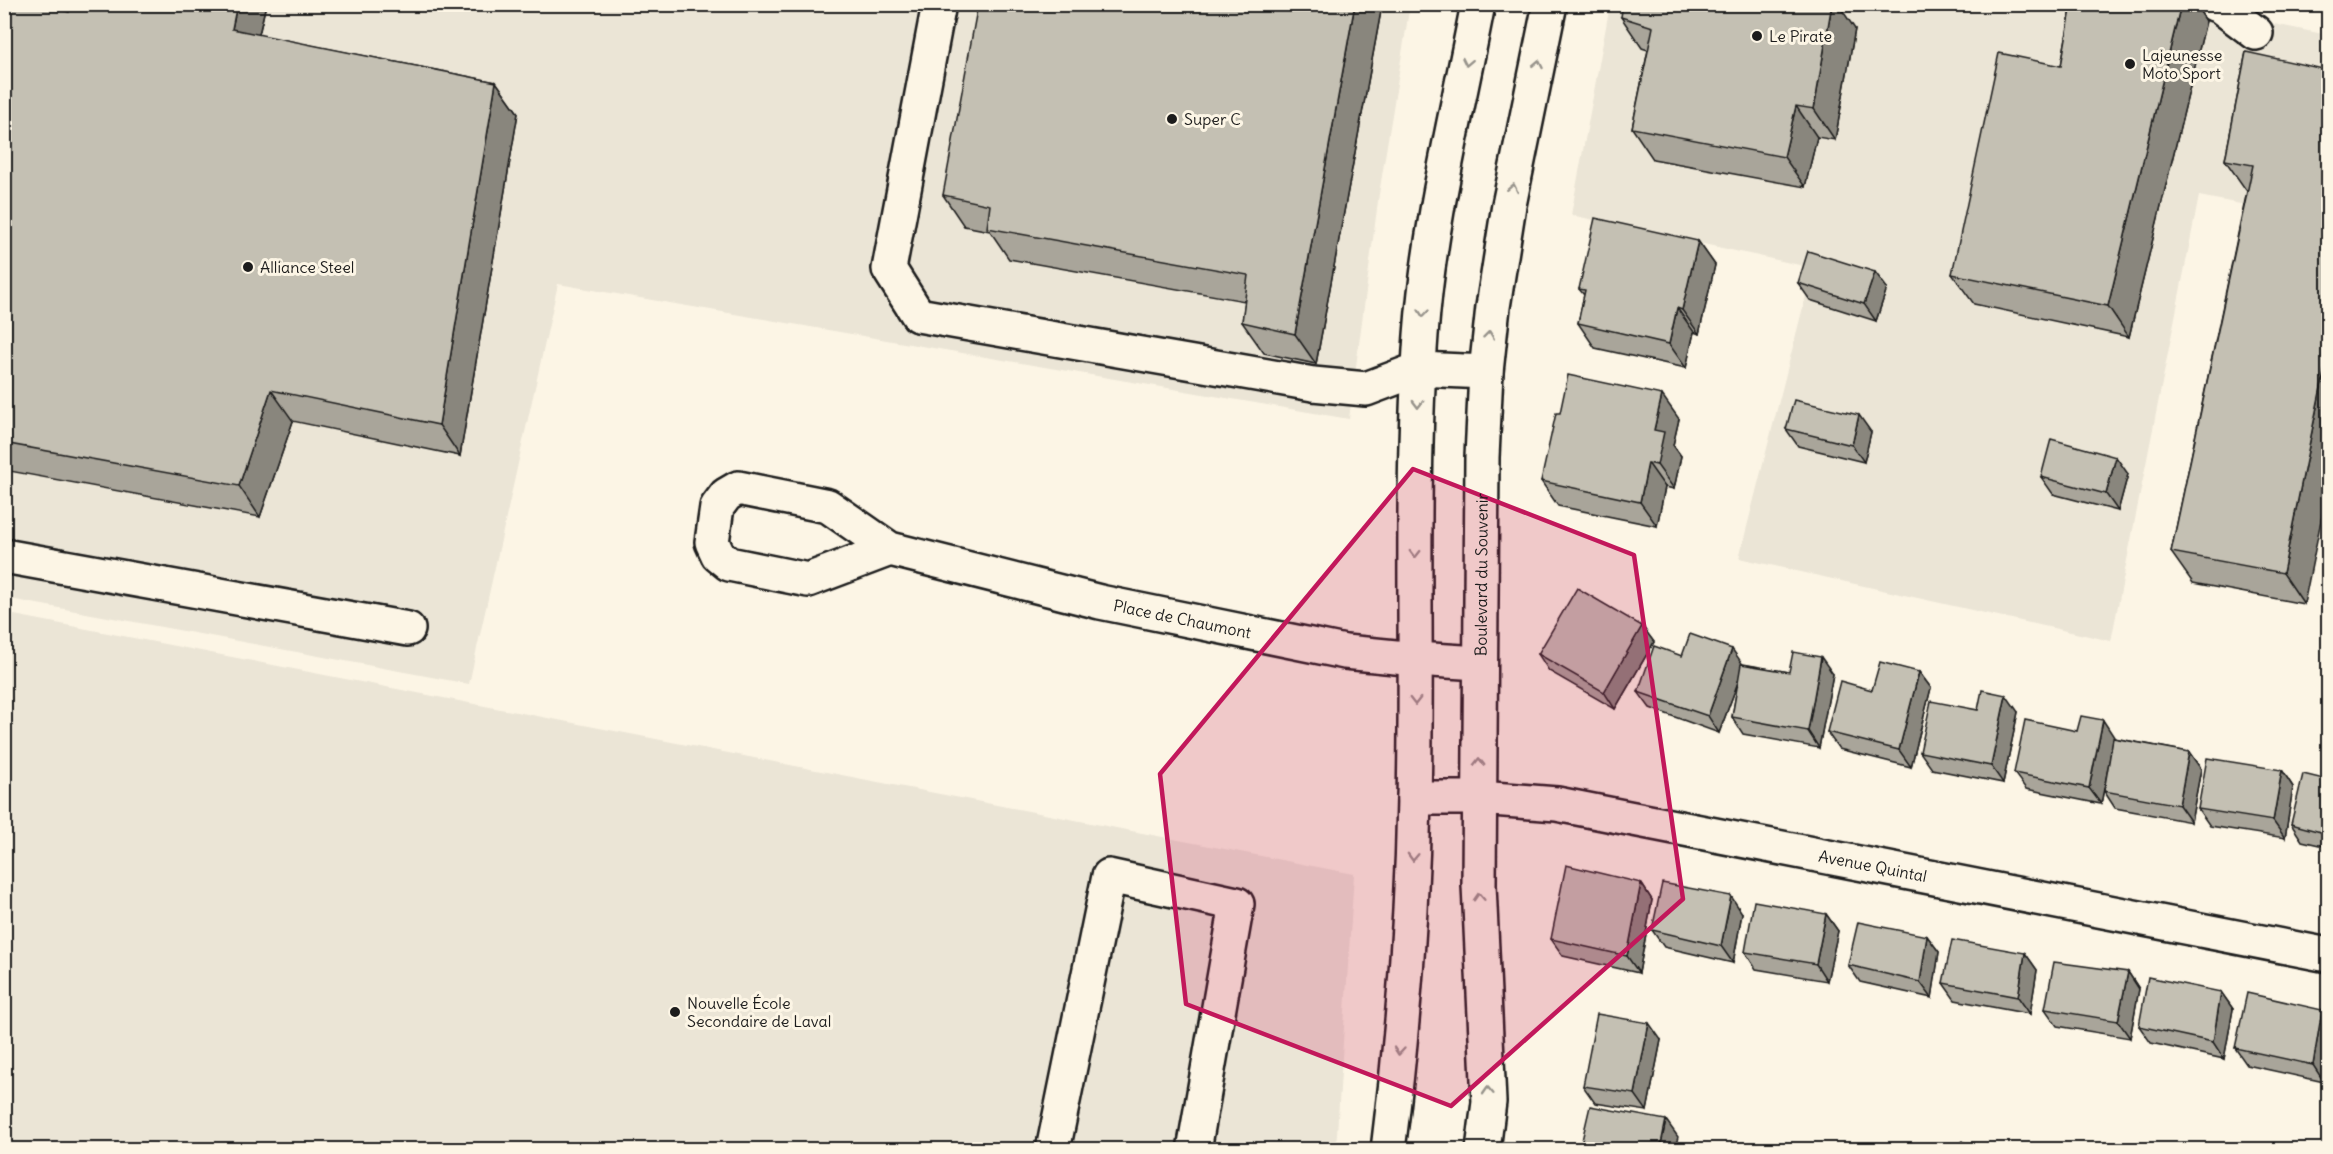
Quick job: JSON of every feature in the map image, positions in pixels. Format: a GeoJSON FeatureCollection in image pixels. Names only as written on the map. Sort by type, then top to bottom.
{"type":"FeatureCollection","features":[{"type":"Feature","properties":{"kind":"street"},"geometry":{"type":"LineString","coordinates":[[939,4],[889,270],[918,315],[1313,384],[1366,389],[1419,369],[1486,372]]}},
{"type":"Feature","properties":{"kind":"street"},"geometry":{"type":"LineString","coordinates":[[1388,1149],[1397,1080],[1412,898],[1419,369],[1435,226],[1478,4]]}},
{"type":"Feature","properties":{"kind":"street","name":"Boulevard du Souvenir"},"geometry":{"type":"LineString","coordinates":[[1482,1149],[1489,1102],[1479,885],[1479,663],[1482,457],[1486,372],[1493,307],[1508,215],[1550,4]]}},
{"type":"Feature","properties":{"kind":"street"},"geometry":{"type":"LineString","coordinates":[[2214,4],[2256,33]]}},
{"type":"Feature","properties":{"kind":"street","name":"Place de Chaumont"},"geometry":{"type":"LineString","coordinates":[[890,549],[808,580],[729,564],[718,555],[712,542],[717,507],[726,495],[738,488],[828,506],[890,549],[1100,602],[1346,652],[1416,660],[1479,663]]}},
{"type":"Feature","properties":{"kind":"street"},"geometry":{"type":"LineString","coordinates":[[4,555],[408,628]]}},
{"type":"Feature","properties":{"kind":"street","name":"Avenue Quintal"},"geometry":{"type":"LineString","coordinates":[[1414,798],[1479,798],[1578,808],[2328,956]]}},
{"type":"Feature","properties":{"kind":"street"},"geometry":{"type":"LineString","coordinates":[[1053,1149],[1109,876],[1237,904],[1194,1149]]}},
{"type":"Feature","properties":{"kind":"highlighted area"},"geometry":{"type":"Polygon","coordinates":[[[1413,469],[1634,555],[1683,899],[1451,1106],[1186,1004],[1160,774],[1413,469]]]}},
{"type":"Feature","properties":{"kind":"shaded area"},"geometry":{"type":"Polygon","coordinates":[[[2175,4],[2328,35],[2328,221],[2199,196],[2111,641],[1739,558],[1813,268],[1571,215],[1610,5],[2175,4]]]}},
{"type":"Feature","properties":{"kind":"shaded area"},"geometry":{"type":"Polygon","coordinates":[[[4,5],[1410,5],[1379,194],[1349,419],[558,284],[469,684],[5,598],[4,5]]]}},
{"type":"Feature","properties":{"kind":"shaded area","name":"Nouvelle École Secondaire de Laval"},"geometry":{"type":"Polygon","coordinates":[[[4,613],[1354,874],[1336,1149],[5,1149],[4,613]]]}},
{"type":"Feature","properties":{"kind":"building","name":"Alliance Steel"},"geometry":{"type":"Polygon","coordinates":[[[4,4],[39,4],[69,12],[70,4],[237,4],[232,29],[496,82],[439,425],[271,390],[239,486],[4,443],[4,4]]]}},
{"type":"Feature","properties":{"kind":"building","name":"Super C"},"geometry":{"type":"Polygon","coordinates":[[[978,4],[1355,4],[1295,334],[1242,322],[1248,275],[987,228],[990,205],[943,195],[978,4]]]}},
{"type":"Feature","properties":{"kind":"building"},"geometry":{"type":"Polygon","coordinates":[[[1623,4],[1832,4],[1814,109],[1796,106],[1784,157],[1632,128],[1653,27],[1621,17],[1623,4]]]}},
{"type":"Feature","properties":{"kind":"building"},"geometry":{"type":"Polygon","coordinates":[[[2072,4],[2181,4],[2108,306],[1952,274],[1999,53],[2061,66],[2072,4]]]}},
{"type":"Feature","properties":{"kind":"building"},"geometry":{"type":"Polygon","coordinates":[[[2246,52],[2328,70],[2328,353],[2283,573],[2171,552],[2253,165],[2225,160],[2246,52]]]}},
{"type":"Feature","properties":{"kind":"building"},"geometry":{"type":"Polygon","coordinates":[[[1595,218],[1698,241],[1682,310],[1677,308],[1669,344],[1578,323],[1585,290],[1579,289],[1595,218]]]}},
{"type":"Feature","properties":{"kind":"building"},"geometry":{"type":"Polygon","coordinates":[[[1808,251],[1875,272],[1864,304],[1798,283],[1808,251]]]}},
{"type":"Feature","properties":{"kind":"building"},"geometry":{"type":"Polygon","coordinates":[[[1568,375],[1662,395],[1654,430],[1664,432],[1657,465],[1648,463],[1640,502],[1541,481],[1556,413],[1560,413],[1568,375]]]}},
{"type":"Feature","properties":{"kind":"building"},"geometry":{"type":"Polygon","coordinates":[[[1794,400],[1859,415],[1852,445],[1786,429],[1794,400]]]}},
{"type":"Feature","properties":{"kind":"building"},"geometry":{"type":"Polygon","coordinates":[[[2051,439],[2116,457],[2106,494],[2041,477],[2051,439]]]}},
{"type":"Feature","properties":{"kind":"building"},"geometry":{"type":"Polygon","coordinates":[[[1577,588],[1642,626],[1604,692],[1538,654],[1577,588]]]}},
{"type":"Feature","properties":{"kind":"building"},"geometry":{"type":"Polygon","coordinates":[[[1690,634],[1732,649],[1708,716],[1638,692],[1654,646],[1682,656],[1690,634]]]}},
{"type":"Feature","properties":{"kind":"building"},"geometry":{"type":"Polygon","coordinates":[[[1793,652],[1821,657],[1808,731],[1732,717],[1741,664],[1789,672],[1793,652]]]}},
{"type":"Feature","properties":{"kind":"building"},"geometry":{"type":"Polygon","coordinates":[[[1880,662],[1919,672],[1899,750],[1827,732],[1840,681],[1872,690],[1880,662]]]}},
{"type":"Feature","properties":{"kind":"building"},"geometry":{"type":"Polygon","coordinates":[[[1982,690],[2006,695],[1991,766],[1920,752],[1931,701],[1978,710],[1982,690]]]}},
{"type":"Feature","properties":{"kind":"building"},"geometry":{"type":"Polygon","coordinates":[[[2081,716],[2103,720],[2089,788],[2014,773],[2025,720],[2077,731],[2081,716]]]}},
{"type":"Feature","properties":{"kind":"building"},"geometry":{"type":"Polygon","coordinates":[[[2113,738],[2189,752],[2179,805],[2104,791],[2113,738]]]}},
{"type":"Feature","properties":{"kind":"building"},"geometry":{"type":"Polygon","coordinates":[[[2207,758],[2282,770],[2273,821],[2198,809],[2207,758]]]}},
{"type":"Feature","properties":{"kind":"building"},"geometry":{"type":"Polygon","coordinates":[[[2303,774],[2328,780],[2328,834],[2291,824],[2303,774]]]}},
{"type":"Feature","properties":{"kind":"building"},"geometry":{"type":"Polygon","coordinates":[[[1566,865],[1641,883],[1627,956],[1551,939],[1566,865]]]}},
{"type":"Feature","properties":{"kind":"building"},"geometry":{"type":"Polygon","coordinates":[[[1662,883],[1731,896],[1721,946],[1652,930],[1662,883]]]}},
{"type":"Feature","properties":{"kind":"building"},"geometry":{"type":"Polygon","coordinates":[[[1754,901],[1826,914],[1816,964],[1745,952],[1754,901]]]}},
{"type":"Feature","properties":{"kind":"building"},"geometry":{"type":"Polygon","coordinates":[[[1858,922],[1927,936],[1920,982],[1848,965],[1858,922]]]}},
{"type":"Feature","properties":{"kind":"building"},"geometry":{"type":"Polygon","coordinates":[[[1952,940],[2025,953],[2018,997],[1943,983],[1952,940]]]}},
{"type":"Feature","properties":{"kind":"building"},"geometry":{"type":"Polygon","coordinates":[[[2054,962],[2128,972],[2118,1021],[2045,1009],[2054,962]]]}},
{"type":"Feature","properties":{"kind":"building"},"geometry":{"type":"Polygon","coordinates":[[[2148,977],[2221,992],[2213,1042],[2139,1026],[2148,977]]]}},
{"type":"Feature","properties":{"kind":"building"},"geometry":{"type":"Polygon","coordinates":[[[2247,993],[2322,1010],[2313,1065],[2235,1048],[2247,993]]]}},
{"type":"Feature","properties":{"kind":"building"},"geometry":{"type":"Polygon","coordinates":[[[1597,1014],[1649,1023],[1635,1094],[1583,1086],[1597,1014]]]}},
{"type":"Feature","properties":{"kind":"building"},"geometry":{"type":"Polygon","coordinates":[[[1590,1106],[1666,1120],[1660,1149],[1580,1149],[1590,1106]]]}},
{"type":"Feature","properties":{"kind":"building"},"geometry":{"type":"Polygon","coordinates":[[[1963,1141],[1970,1149],[1953,1149],[1963,1141]]]}},
{"type":"Feature","properties":{"kind":"building"},"geometry":{"type":"Polygon","coordinates":[[[2028,1145],[2050,1149],[2027,1149],[2028,1145]]]}},
{"type":"Feature","properties":{"kind":"place","name":"Le Pirate"},"geometry":{"type":"Point","coordinates":[1757,36]}},
{"type":"Feature","properties":{"kind":"place","name":"Lajeunesse Moto Sport"},"geometry":{"type":"Point","coordinates":[2130,64]}},
{"type":"Feature","properties":{"kind":"place","name":"Super C"},"geometry":{"type":"Point","coordinates":[1172,119]}},
{"type":"Feature","properties":{"kind":"place","name":"Alliance Steel"},"geometry":{"type":"Point","coordinates":[248,267]}},
{"type":"Feature","properties":{"kind":"place","name":"Nouvelle École Secondaire de Laval"},"geometry":{"type":"Point","coordinates":[675,1012]}}]}
